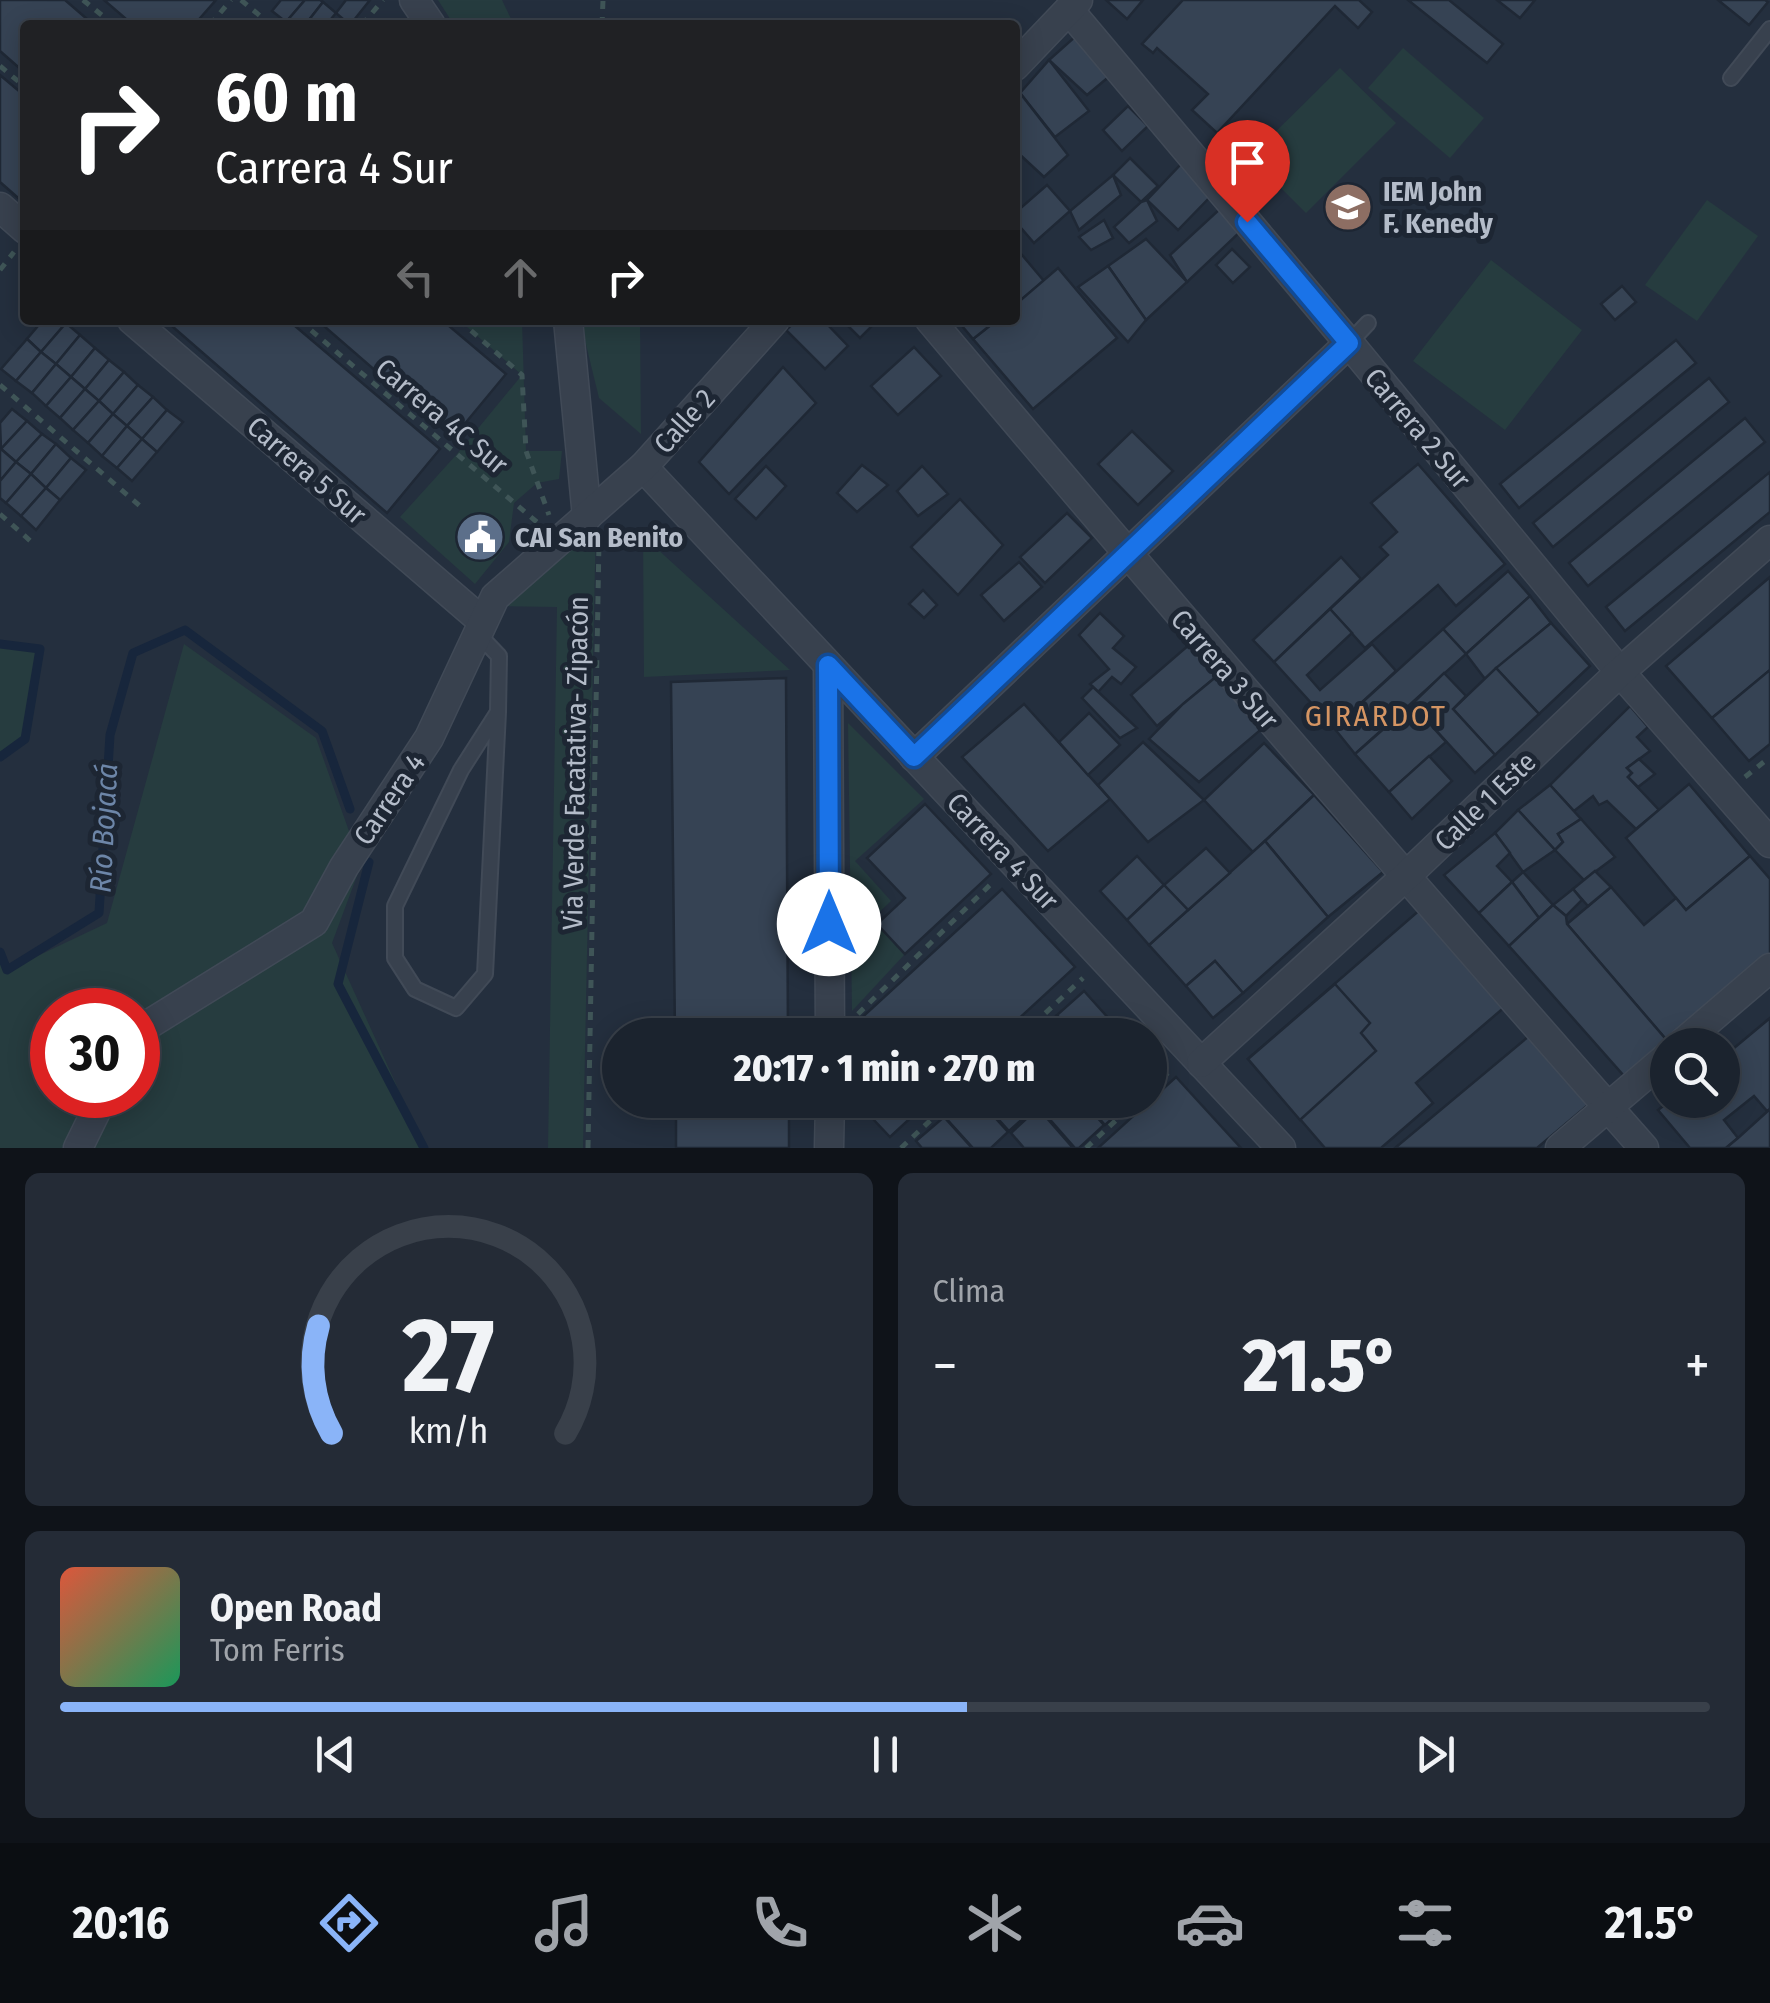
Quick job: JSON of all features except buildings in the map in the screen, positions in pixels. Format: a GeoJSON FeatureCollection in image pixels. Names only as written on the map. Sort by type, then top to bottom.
{"type":"FeatureCollection","features":[{"type":"Feature","properties":{"kind":"street"},"geometry":{"type":"LineString","coordinates":[[1020,61],[1073,5]]}},
{"type":"Feature","properties":{"kind":"street","name":"Carrera 2 Sur"},"geometry":{"type":"LineString","coordinates":[[1073,5],[1358,333],[1620,672],[1770,843]]}},
{"type":"Feature","properties":{"kind":"street"},"geometry":{"type":"LineString","coordinates":[[0,207],[20,225]]}},
{"type":"Feature","properties":{"kind":"street","name":"Carrera 5 Sur"},"geometry":{"type":"LineString","coordinates":[[138,325],[480,627]]}},
{"type":"Feature","properties":{"kind":"street"},"geometry":{"type":"LineString","coordinates":[[569,325],[593,511]]}},
{"type":"Feature","properties":{"kind":"street","name":"Calle 2"},"geometry":{"type":"LineString","coordinates":[[593,511],[642,467],[770,325]]}},
{"type":"Feature","properties":{"kind":"street","name":"Carrera 3 Sur"},"geometry":{"type":"LineString","coordinates":[[934,325],[1405,877],[1644,1148]]}},
{"type":"Feature","properties":{"kind":"street"},"geometry":{"type":"LineString","coordinates":[[914,757],[1358,333]]}},
{"type":"Feature","properties":{"kind":"street","name":"Carrera 4 Sur"},"geometry":{"type":"LineString","coordinates":[[642,467],[1281,1148]]}},
{"type":"Feature","properties":{"kind":"street","name":"Carrera 4"},"geometry":{"type":"LineString","coordinates":[[160,1017],[314,922],[344,867],[429,738],[494,597],[593,511]]}},
{"type":"Feature","properties":{"kind":"street","name":"Calle 1 Este"},"geometry":{"type":"LineString","coordinates":[[1201,1062],[1405,877],[1620,672],[1770,540]]}},
{"type":"Feature","properties":{"kind":"street"},"geometry":{"type":"LineString","coordinates":[[828,665],[840,1018]]}},
{"type":"Feature","properties":{"kind":"street"},"geometry":{"type":"LineString","coordinates":[[1700,1028],[1770,968]]}},
{"type":"Feature","properties":{"kind":"street"},"geometry":{"type":"LineString","coordinates":[[1560,1148],[1650,1071]]}},
{"type":"Feature","properties":{"kind":"street"},"geometry":{"type":"LineString","coordinates":[[78,1148],[93,1118]]}},
{"type":"Feature","properties":{"kind":"street"},"geometry":{"type":"LineString","coordinates":[[830,1118],[830,1148]]}},
{"type":"Feature","properties":{"kind":"lane"},"geometry":{"type":"LineString","coordinates":[[1731,78],[1770,29]]}},
{"type":"Feature","properties":{"kind":"lane"},"geometry":{"type":"LineString","coordinates":[[480,627],[499,656],[498,712],[485,974],[456,1008],[415,989],[395,958],[396,906],[461,770],[498,712]]}},
{"type":"Feature","properties":{"kind":"path"},"geometry":{"type":"LineString","coordinates":[[83,0],[108,20]]}},
{"type":"Feature","properties":{"kind":"path"},"geometry":{"type":"LineString","coordinates":[[214,20],[231,0]]}},
{"type":"Feature","properties":{"kind":"path"},"geometry":{"type":"LineString","coordinates":[[242,0],[265,20]]}},
{"type":"Feature","properties":{"kind":"path"},"geometry":{"type":"LineString","coordinates":[[366,20],[383,0]]}},
{"type":"Feature","properties":{"kind":"path"},"geometry":{"type":"LineString","coordinates":[[0,66],[20,83]]}},
{"type":"Feature","properties":{"kind":"path","name":"Carrera 4C Sur"},"geometry":{"type":"LineString","coordinates":[[305,325],[559,542]]}},
{"type":"Feature","properties":{"kind":"path"},"geometry":{"type":"LineString","coordinates":[[465,325],[522,375],[526,451],[559,542]]}},
{"type":"Feature","properties":{"kind":"path"},"geometry":{"type":"LineString","coordinates":[[0,385],[140,506]]}},
{"type":"Feature","properties":{"kind":"path","name":"Via Verde Facatativa- Zipacón"},"geometry":{"type":"LineString","coordinates":[[588,1148],[593,511]]}},
{"type":"Feature","properties":{"kind":"path"},"geometry":{"type":"LineString","coordinates":[[0,514],[35,544]]}},
{"type":"Feature","properties":{"kind":"path"},"geometry":{"type":"LineString","coordinates":[[850,1018],[1013,862]]}},
{"type":"Feature","properties":{"kind":"path"},"geometry":{"type":"LineString","coordinates":[[1040,1018],[1104,959]]}},
{"type":"Feature","properties":{"kind":"path"},"geometry":{"type":"LineString","coordinates":[[901,1148],[933,1118]]}},
{"type":"Feature","properties":{"kind":"path"},"geometry":{"type":"LineString","coordinates":[[1086,1148],[1118,1118]]}},
{"type":"Feature","properties":{"kind":"green space"},"geometry":{"type":"Polygon","coordinates":[[[438,0],[502,0],[512,20],[451,20],[438,0]]]}},
{"type":"Feature","properties":{"kind":"green space"},"geometry":{"type":"Polygon","coordinates":[[[1403,48],[1484,118],[1450,158],[1368,88],[1403,48]]]}},
{"type":"Feature","properties":{"kind":"green space"},"geometry":{"type":"Polygon","coordinates":[[[1340,68],[1396,123],[1306,213],[1250,157],[1340,68]]]}},
{"type":"Feature","properties":{"kind":"green space"},"geometry":{"type":"Polygon","coordinates":[[[1707,200],[1758,236],[1697,321],[1645,285],[1707,200]]]}},
{"type":"Feature","properties":{"kind":"green space"},"geometry":{"type":"Polygon","coordinates":[[[1491,260],[1582,330],[1505,430],[1413,361],[1491,260]]]}},
{"type":"Feature","properties":{"kind":"green space"},"geometry":{"type":"Polygon","coordinates":[[[465,325],[522,325],[526,451],[562,451],[559,479],[537,483],[514,503],[509,542],[475,584],[400,517],[522,375],[465,325]]]}},
{"type":"Feature","properties":{"kind":"green space"},"geometry":{"type":"Polygon","coordinates":[[[581,325],[640,325],[641,434],[599,398],[581,325]]]}},
{"type":"Feature","properties":{"kind":"green space"},"geometry":{"type":"Polygon","coordinates":[[[596,518],[583,1148],[548,1148],[557,607],[499,606],[596,518]]]}},
{"type":"Feature","properties":{"kind":"green space"},"geometry":{"type":"Polygon","coordinates":[[[643,536],[790,670],[644,677],[643,536]]]}},
{"type":"Feature","properties":{"kind":"green space"},"geometry":{"type":"Polygon","coordinates":[[[0,644],[40,649],[25,739],[0,757],[0,644]]]}},
{"type":"Feature","properties":{"kind":"green space"},"geometry":{"type":"Polygon","coordinates":[[[184,644],[316,738],[361,865],[332,943],[425,1148],[0,1148],[0,952],[8,970],[107,923],[184,644]]]}},
{"type":"Feature","properties":{"kind":"green space"},"geometry":{"type":"Polygon","coordinates":[[[848,723],[924,799],[855,861],[891,901],[872,919],[904,955],[852,1011],[848,723]]]}},
{"type":"Feature","properties":{"kind":"waterway"},"geometry":{"type":"LineString","coordinates":[[0,952],[7,970],[99,913],[110,735],[133,653],[185,630],[322,731],[350,809]]}},
{"type":"Feature","properties":{"kind":"waterway","name":"Río Bojacá"},"geometry":{"type":"LineString","coordinates":[[0,644],[40,649],[25,739],[0,757]]}},
{"type":"Feature","properties":{"kind":"waterway","name":"Río Bojacá"},"geometry":{"type":"LineString","coordinates":[[369,862],[338,984],[424,1148]]}},
{"type":"Feature","properties":{"kind":"place","name":"IEM John F. Kenedy"},"geometry":{"type":"Point","coordinates":[1348,207]}},
{"type":"Feature","properties":{"kind":"place","name":"CAI San Benito"},"geometry":{"type":"Point","coordinates":[480,537]}},
{"type":"Feature","properties":{"kind":"district","name":"GIRARDOT"},"geometry":{"type":"Point","coordinates":[1376,716]}},
{"type":"Feature","properties":{"kind":"route"},"geometry":{"type":"LineString","coordinates":[[829,924],[828,665],[914,757],[1349,343],[1247,222]]}}]}
